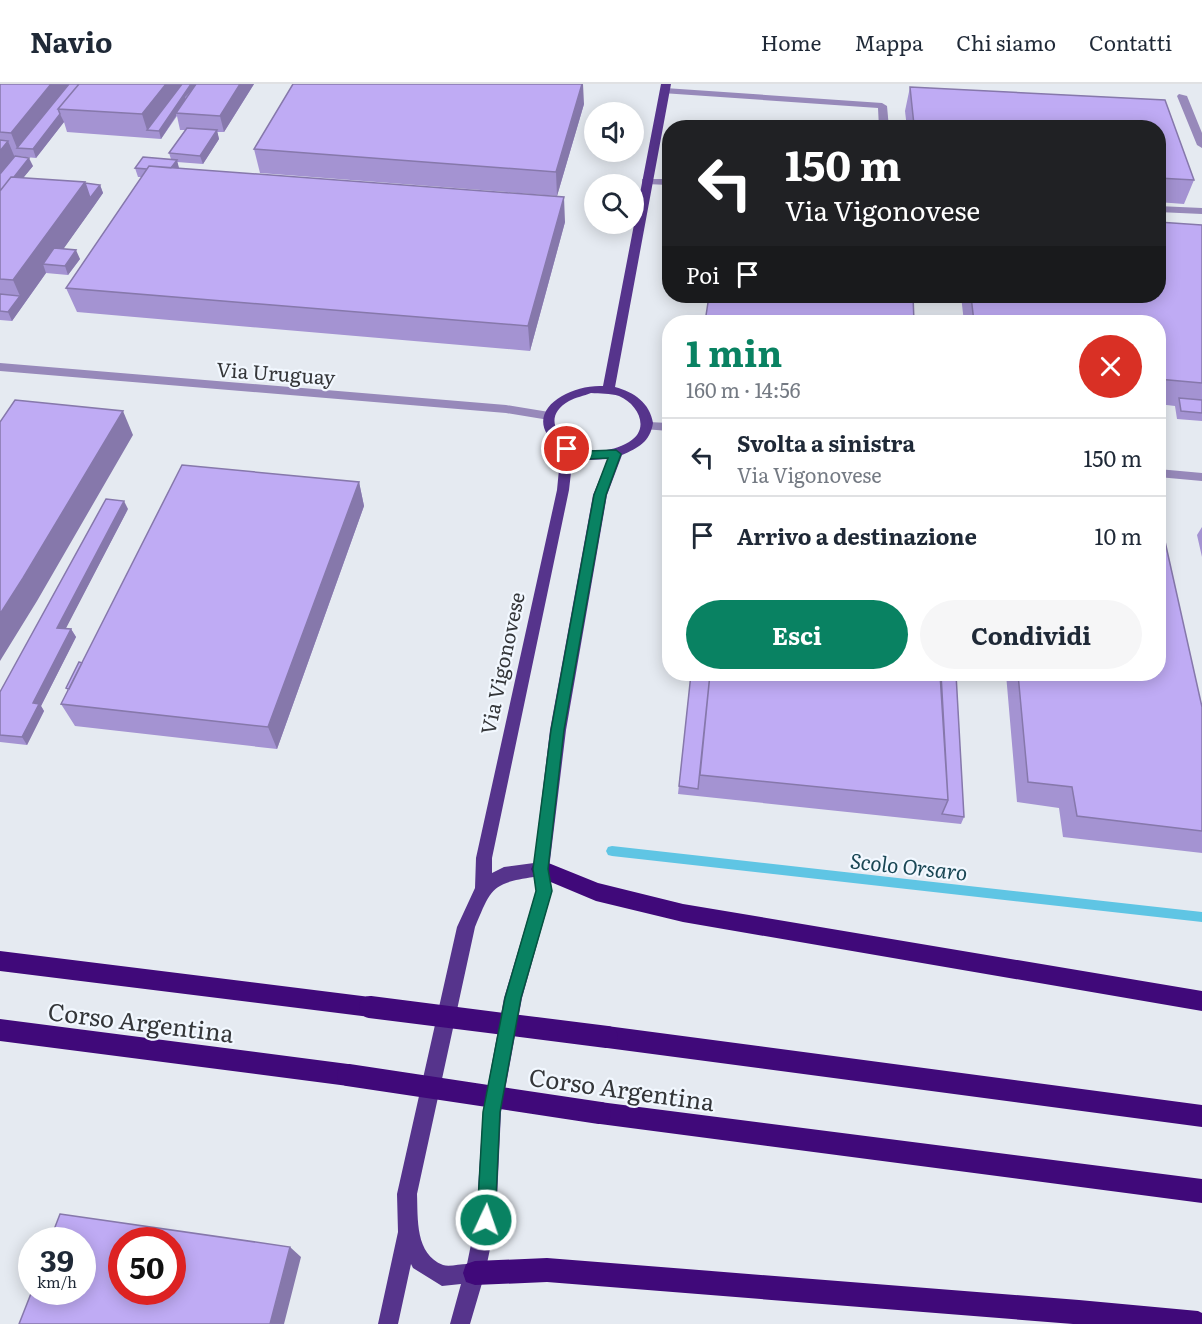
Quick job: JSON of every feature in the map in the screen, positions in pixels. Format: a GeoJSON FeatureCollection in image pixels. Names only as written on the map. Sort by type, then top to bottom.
{"type":"FeatureCollection","features":[{"type":"Feature","properties":{"kind":"highway"},"geometry":{"type":"LineString","coordinates":[[541,869],[596,892],[683,913],[1202,1001]]}},
{"type":"Feature","properties":{"kind":"highway","name":"Corso Argentina"},"geometry":{"type":"LineString","coordinates":[[0,961],[607,1037],[1202,1116]]}},
{"type":"Feature","properties":{"kind":"highway","name":"Corso Argentina"},"geometry":{"type":"LineString","coordinates":[[0,1030],[348,1075],[600,1113],[1202,1191]]}},
{"type":"Feature","properties":{"kind":"highway"},"geometry":{"type":"LineString","coordinates":[[475,1273],[547,1270],[1079,1312],[1198,1324]]}},
{"type":"Feature","properties":{"kind":"main road"},"geometry":{"type":"LineString","coordinates":[[608,390],[665,88]]}},
{"type":"Feature","properties":{"kind":"main road"},"geometry":{"type":"LineString","coordinates":[[590,389],[608,390],[626,395],[642,406],[647,415],[648,426],[638,443],[616,454],[588,455],[567,449],[551,434],[548,425],[554,406],[576,392],[590,389]]}},
{"type":"Feature","properties":{"kind":"main road","name":"Via Vigonovese"},"geometry":{"type":"LineString","coordinates":[[388,1324],[408,1232],[407,1194],[466,927],[483,888],[484,858],[563,490],[567,449]]}},
{"type":"Feature","properties":{"kind":"main road"},"geometry":{"type":"LineString","coordinates":[[460,1324],[475,1273],[486,1220],[492,1112],[513,998],[544,891],[541,869],[558,730],[589,554],[600,495],[616,454]]}},
{"type":"Feature","properties":{"kind":"main road"},"geometry":{"type":"LineString","coordinates":[[483,888],[504,874],[541,869]]}},
{"type":"Feature","properties":{"kind":"main road","name":"Via Vigonovese"},"geometry":{"type":"LineString","coordinates":[[408,1232],[420,1261],[442,1276],[475,1273]]}},
{"type":"Feature","properties":{"kind":"street"},"geometry":{"type":"LineString","coordinates":[[665,88],[882,106],[883,120]]}},
{"type":"Feature","properties":{"kind":"street"},"geometry":{"type":"LineString","coordinates":[[1182,96],[1202,145]]}},
{"type":"Feature","properties":{"kind":"street"},"geometry":{"type":"LineString","coordinates":[[646,181],[662,182]]}},
{"type":"Feature","properties":{"kind":"street"},"geometry":{"type":"LineString","coordinates":[[1166,209],[1202,211]]}},
{"type":"Feature","properties":{"kind":"street","name":"Via Uruguay"},"geometry":{"type":"LineString","coordinates":[[0,367],[506,409],[549,416]]}},
{"type":"Feature","properties":{"kind":"street"},"geometry":{"type":"LineString","coordinates":[[648,426],[662,427]]}},
{"type":"Feature","properties":{"kind":"street"},"geometry":{"type":"LineString","coordinates":[[1166,474],[1202,477]]}},
{"type":"Feature","properties":{"kind":"building"},"geometry":{"type":"Polygon","coordinates":[[[0,84],[51,84],[11,133],[0,132],[0,84]]]}},
{"type":"Feature","properties":{"kind":"building"},"geometry":{"type":"Polygon","coordinates":[[[69,84],[79,84],[58,109],[60,114],[33,149],[17,148],[69,84]]]}},
{"type":"Feature","properties":{"kind":"building"},"geometry":{"type":"Polygon","coordinates":[[[79,84],[166,84],[142,114],[58,109],[79,84]]]}},
{"type":"Feature","properties":{"kind":"building"},"geometry":{"type":"Polygon","coordinates":[[[182,84],[191,84],[159,131],[147,130],[182,84]]]}},
{"type":"Feature","properties":{"kind":"building"},"geometry":{"type":"Polygon","coordinates":[[[196,84],[240,84],[220,116],[176,113],[196,84]]]}},
{"type":"Feature","properties":{"kind":"building"},"geometry":{"type":"Polygon","coordinates":[[[293,84],[582,84],[556,172],[254,149],[293,84]]]}},
{"type":"Feature","properties":{"kind":"building"},"geometry":{"type":"Polygon","coordinates":[[[910,87],[1165,100],[1194,180],[1166,178],[1166,120],[913,120],[910,87]]]}},
{"type":"Feature","properties":{"kind":"building"},"geometry":{"type":"Polygon","coordinates":[[[187,128],[217,130],[200,156],[169,153],[187,128]]]}},
{"type":"Feature","properties":{"kind":"building"},"geometry":{"type":"Polygon","coordinates":[[[0,140],[8,141],[0,151],[0,140]]]}},
{"type":"Feature","properties":{"kind":"building"},"geometry":{"type":"Polygon","coordinates":[[[15,156],[29,158],[0,191],[0,174],[15,156]]]}},
{"type":"Feature","properties":{"kind":"building"},"geometry":{"type":"Polygon","coordinates":[[[143,157],[177,160],[171,168],[149,166],[147,169],[135,168],[143,157]]]}},
{"type":"Feature","properties":{"kind":"building"},"geometry":{"type":"Polygon","coordinates":[[[149,166],[564,197],[528,326],[66,288],[149,166]]]}},
{"type":"Feature","properties":{"kind":"building"},"geometry":{"type":"Polygon","coordinates":[[[11,177],[85,182],[13,280],[0,279],[0,191],[11,177]]]}},
{"type":"Feature","properties":{"kind":"building"},"geometry":{"type":"Polygon","coordinates":[[[85,183],[100,185],[90,198],[85,183]]]}},
{"type":"Feature","properties":{"kind":"building"},"geometry":{"type":"Polygon","coordinates":[[[1166,223],[1202,225],[1202,383],[1166,380],[1166,315],[973,315],[972,303],[1166,303],[1166,223]]]}},
{"type":"Feature","properties":{"kind":"building"},"geometry":{"type":"Polygon","coordinates":[[[54,248],[76,250],[65,266],[43,264],[54,248]]]}},
{"type":"Feature","properties":{"kind":"building"},"geometry":{"type":"Polygon","coordinates":[[[0,294],[20,296],[8,312],[0,311],[0,294]]]}},
{"type":"Feature","properties":{"kind":"building"},"geometry":{"type":"Polygon","coordinates":[[[708,303],[913,303],[914,315],[706,315],[708,303]]]}},
{"type":"Feature","properties":{"kind":"building"},"geometry":{"type":"Polygon","coordinates":[[[1179,398],[1202,400],[1202,413],[1181,411],[1179,398]]]}},
{"type":"Feature","properties":{"kind":"building"},"geometry":{"type":"Polygon","coordinates":[[[15,400],[123,411],[0,614],[0,422],[15,400]]]}},
{"type":"Feature","properties":{"kind":"building"},"geometry":{"type":"Polygon","coordinates":[[[182,465],[359,482],[268,727],[61,704],[182,465]]]}},
{"type":"Feature","properties":{"kind":"building"},"geometry":{"type":"Polygon","coordinates":[[[106,499],[124,501],[57,628],[71,629],[33,703],[39,704],[22,737],[0,735],[0,692],[106,499]]]}},
{"type":"Feature","properties":{"kind":"building"},"geometry":{"type":"Polygon","coordinates":[[[1166,546],[1202,707],[1202,831],[1077,816],[1072,787],[1028,782],[1019,681],[1166,681],[1166,546]]]}},
{"type":"Feature","properties":{"kind":"building"},"geometry":{"type":"Polygon","coordinates":[[[79,662],[82,663],[69,689],[66,688],[79,662]]]}},
{"type":"Feature","properties":{"kind":"building"},"geometry":{"type":"Polygon","coordinates":[[[690,681],[709,681],[698,789],[679,786],[690,681]]]}},
{"type":"Feature","properties":{"kind":"building"},"geometry":{"type":"Polygon","coordinates":[[[709,681],[941,681],[948,800],[700,775],[709,681]]]}},
{"type":"Feature","properties":{"kind":"building"},"geometry":{"type":"Polygon","coordinates":[[[940,681],[956,681],[964,817],[942,814],[948,800],[940,681]]]}},
{"type":"Feature","properties":{"kind":"building"},"geometry":{"type":"Polygon","coordinates":[[[60,1214],[151,1227],[108,1227],[108,1305],[186,1305],[186,1232],[290,1247],[270,1324],[19,1324],[26,1305],[96,1305],[96,1227],[55,1227],[60,1214]]]}},
{"type":"Feature","properties":{"kind":"waterway","name":"Scolo Orsaro"},"geometry":{"type":"LineString","coordinates":[[612,851],[1202,917]]}},
{"type":"Feature","properties":{"kind":"route"},"geometry":{"type":"LineString","coordinates":[[486,1220],[492,1112],[513,998],[536,926],[544,891],[541,869],[547,803],[558,730],[600,495],[616,454],[588,455],[567,449]]}}]}
